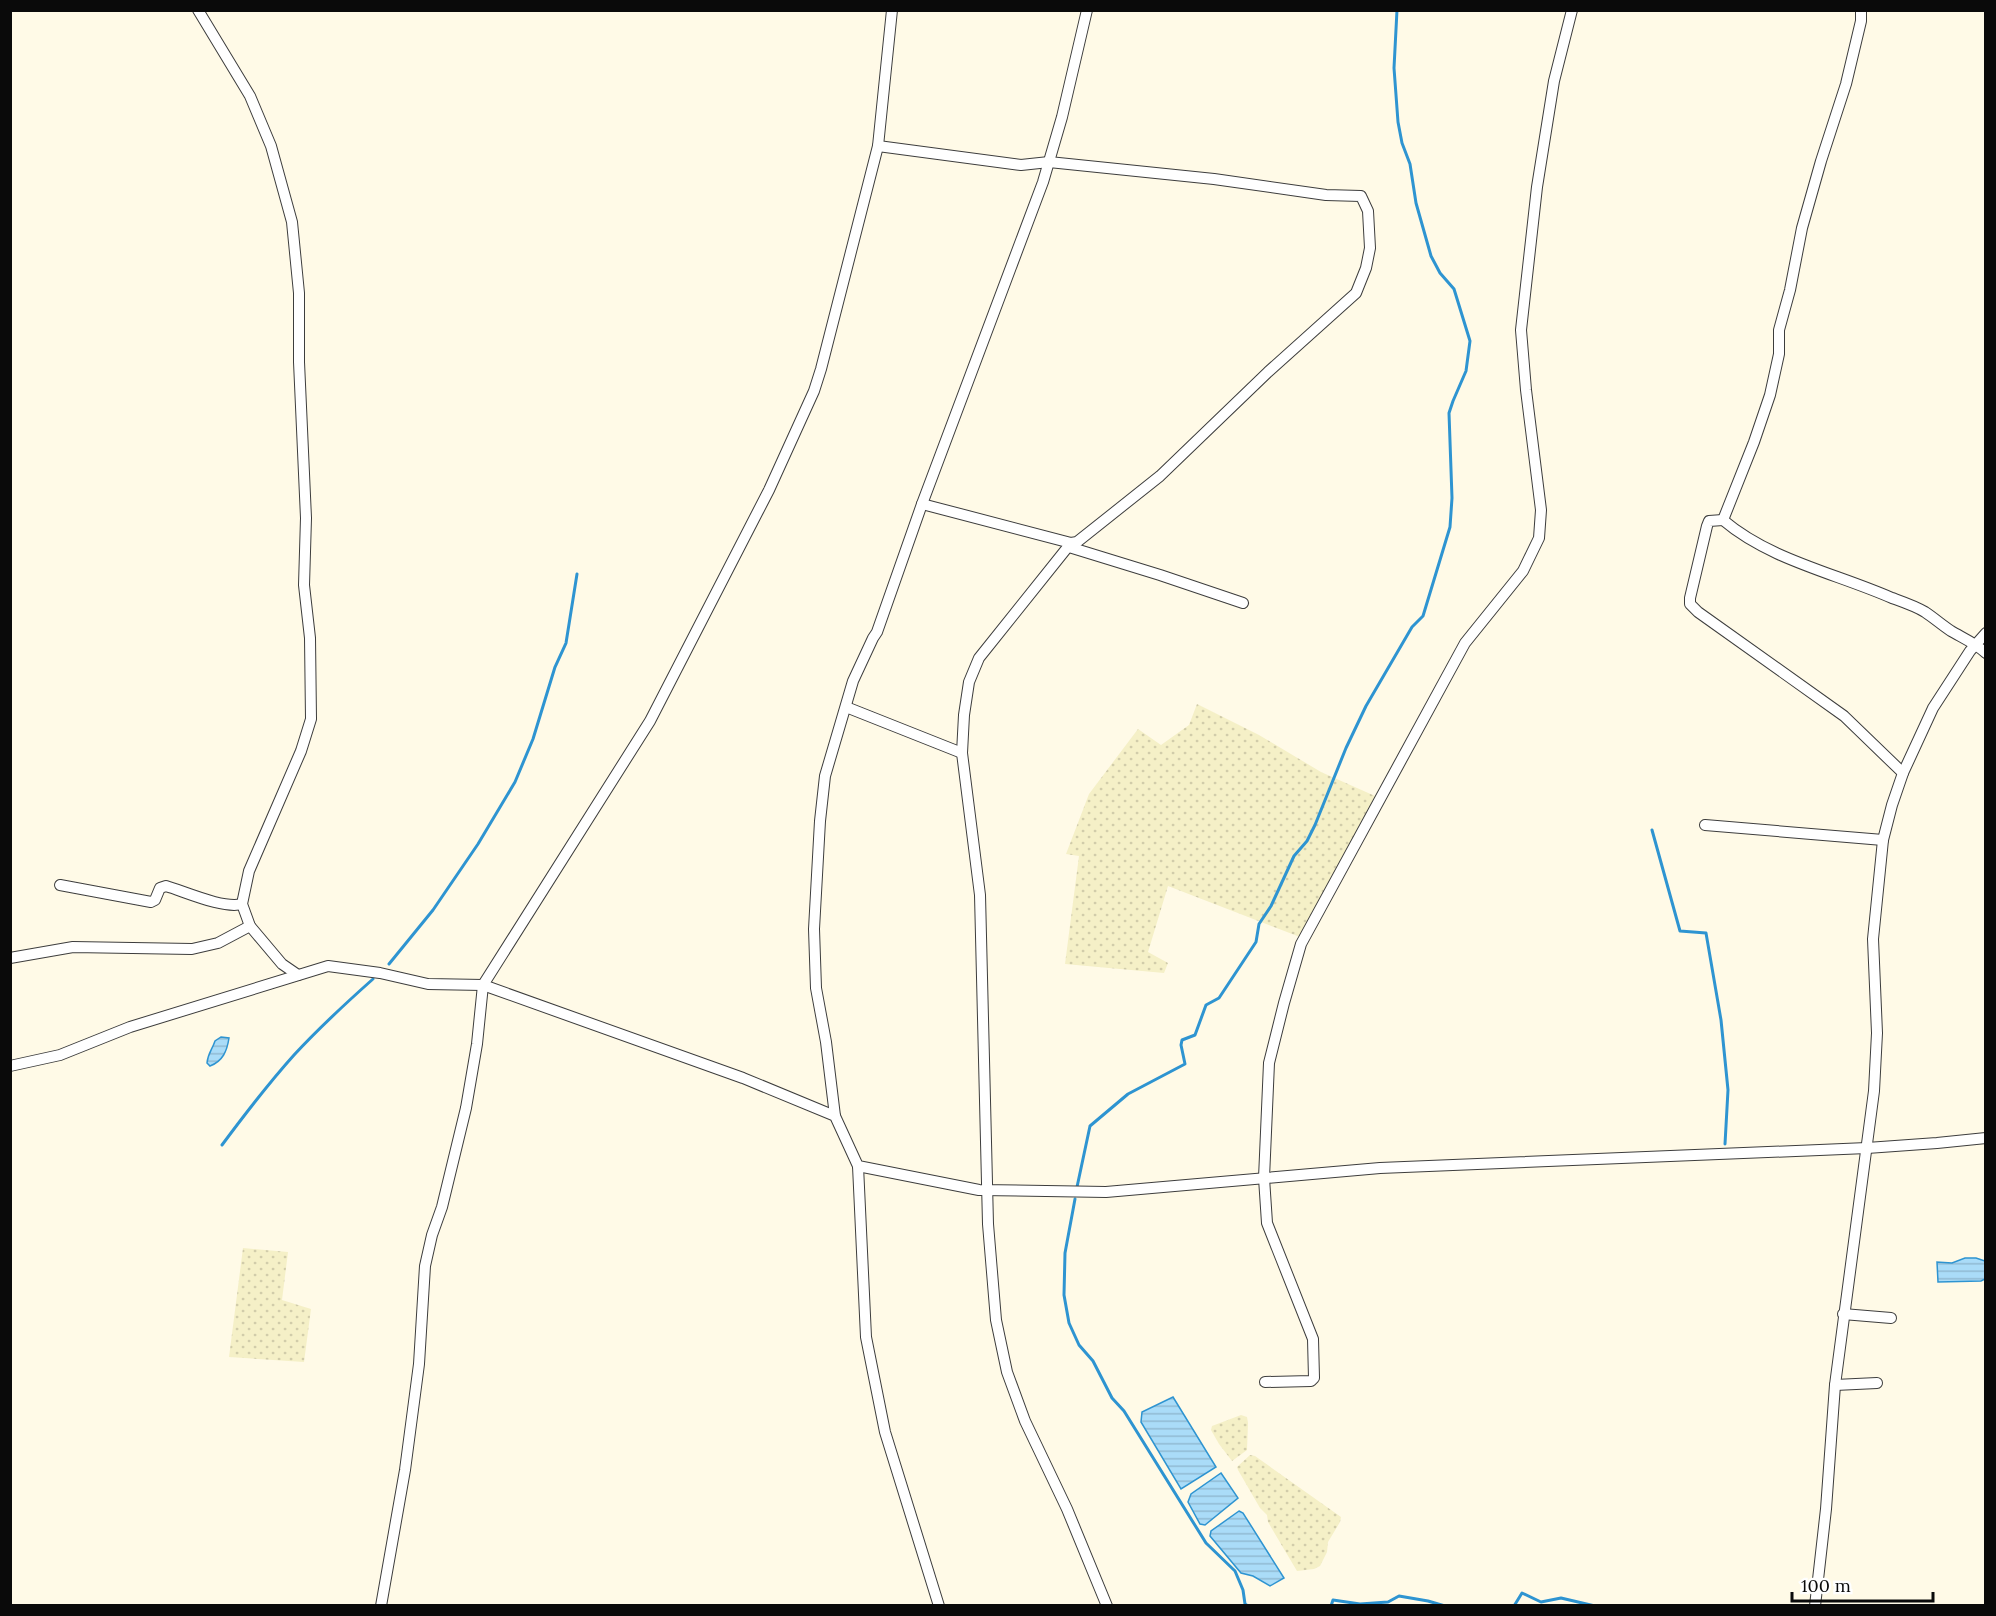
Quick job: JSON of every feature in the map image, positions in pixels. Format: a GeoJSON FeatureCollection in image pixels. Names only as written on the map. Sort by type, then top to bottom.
{"type":"FeatureCollection","features":[{"type":"Feature","properties":{"kind":"street"},"geometry":{"type":"LineString","coordinates":[[198,10],[250,96],[271,146],[292,222],[299,293],[306,518],[304,585],[310,638],[311,719],[301,751],[249,871],[242,904],[250,926],[282,964],[298,975]]}},
{"type":"Feature","properties":{"kind":"street"},"geometry":{"type":"LineString","coordinates":[[381,1605],[405,1470],[419,1364],[425,1266],[466,1108],[477,1044],[483,985],[650,721],[769,490],[814,390],[878,146],[892,10]]}},
{"type":"Feature","properties":{"kind":"street"},"geometry":{"type":"LineString","coordinates":[[939,1605],[885,1432],[866,1337],[858,1166],[835,1116],[826,1042],[816,988],[814,929],[820,821],[825,776],[854,681],[877,632],[1049,162],[1087,10]]}},
{"type":"Feature","properties":{"kind":"street"},"geometry":{"type":"LineString","coordinates":[[1265,1382],[1311,1382],[1314,1378],[1313,1339],[1269,1229],[1264,1178],[1269,1063],[1301,944],[1465,643],[1523,571],[1539,538],[1541,510],[1521,330],[1539,175],[1554,81],[1572,10]]}},
{"type":"Feature","properties":{"kind":"street"},"geometry":{"type":"LineString","coordinates":[[1723,520],[1770,395],[1779,354],[1779,330],[1790,290],[1802,228],[1846,84],[1861,21],[1861,10]]}},
{"type":"Feature","properties":{"kind":"street"},"geometry":{"type":"LineString","coordinates":[[878,146],[1021,165],[1049,162],[1214,179],[1326,195],[1361,196],[1368,212],[1370,248],[1366,268],[1356,293],[1268,372],[1160,476],[1077,542],[1070,545],[979,658],[969,682],[962,753],[981,895],[988,1224],[996,1320],[1007,1372],[1025,1421],[1067,1509],[1107,1605]]}},
{"type":"Feature","properties":{"kind":"street"},"geometry":{"type":"LineString","coordinates":[[922,504],[1070,545],[1243,603]]}},
{"type":"Feature","properties":{"kind":"street"},"geometry":{"type":"LineString","coordinates":[[1903,773],[1844,716],[1690,604],[1709,521],[1723,520],[1759,544],[1824,573],[1867,587],[1925,612],[1986,653]]}},
{"type":"Feature","properties":{"kind":"street"},"geometry":{"type":"LineString","coordinates":[[1815,1605],[1826,1509],[1834,1385],[1874,1091],[1877,1033],[1873,939],[1884,840],[1892,805],[1903,773],[1933,708],[1970,651],[1986,633]]}},
{"type":"Feature","properties":{"kind":"street"},"geometry":{"type":"LineString","coordinates":[[846,707],[962,753]]}},
{"type":"Feature","properties":{"kind":"street"},"geometry":{"type":"LineString","coordinates":[[1705,825],[1884,840]]}},
{"type":"Feature","properties":{"kind":"street"},"geometry":{"type":"LineString","coordinates":[[60,885],[151,902],[155,900],[160,888],[166,886],[217,902],[236,906],[242,904]]}},
{"type":"Feature","properties":{"kind":"street"},"geometry":{"type":"LineString","coordinates":[[10,958],[73,947],[192,949],[218,943],[250,926]]}},
{"type":"Feature","properties":{"kind":"street"},"geometry":{"type":"LineString","coordinates":[[10,1066],[60,1055],[130,1027],[328,966],[380,973],[428,984],[483,985],[742,1078],[835,1116]]}},
{"type":"Feature","properties":{"kind":"street"},"geometry":{"type":"LineString","coordinates":[[858,1166],[979,1190],[1106,1192],[1380,1168],[1867,1148],[1986,1138]]}},
{"type":"Feature","properties":{"kind":"street"},"geometry":{"type":"LineString","coordinates":[[1843,1314],[1891,1318]]}},
{"type":"Feature","properties":{"kind":"street"},"geometry":{"type":"LineString","coordinates":[[1834,1385],[1877,1383]]}},
{"type":"Feature","properties":{"kind":"shaded area"},"geometry":{"type":"Polygon","coordinates":[[[1197,704],[1259,735],[1321,772],[1375,796],[1300,937],[1168,886],[1148,952],[1168,963],[1164,973],[1065,964],[1079,856],[1066,854],[1089,794],[1138,729],[1161,745],[1189,725],[1197,704]]]}},
{"type":"Feature","properties":{"kind":"shaded area"},"geometry":{"type":"Polygon","coordinates":[[[243,1248],[288,1252],[282,1300],[311,1309],[304,1362],[229,1357],[243,1248]]]}},
{"type":"Feature","properties":{"kind":"shaded area"},"geometry":{"type":"Polygon","coordinates":[[[1241,1415],[1247,1417],[1247,1450],[1232,1461],[1211,1430],[1212,1426],[1241,1415]]]}},
{"type":"Feature","properties":{"kind":"shaded area"},"geometry":{"type":"Polygon","coordinates":[[[1250,1455],[1255,1456],[1341,1517],[1328,1542],[1327,1552],[1320,1566],[1297,1571],[1268,1522],[1267,1515],[1260,1508],[1238,1470],[1237,1467],[1250,1455]]]}},
{"type":"Feature","properties":{"kind":"water"},"geometry":{"type":"Polygon","coordinates":[[[221,1037],[229,1038],[226,1051],[218,1061],[210,1066],[207,1063],[209,1054],[215,1041],[221,1037]]]}},
{"type":"Feature","properties":{"kind":"water"},"geometry":{"type":"Polygon","coordinates":[[[1965,1258],[1985,1261],[1985,1279],[1938,1282],[1937,1262],[1952,1263],[1965,1258]]]}},
{"type":"Feature","properties":{"kind":"water"},"geometry":{"type":"Polygon","coordinates":[[[1173,1397],[1216,1467],[1181,1489],[1141,1422],[1142,1412],[1173,1397]]]}},
{"type":"Feature","properties":{"kind":"water"},"geometry":{"type":"Polygon","coordinates":[[[1221,1473],[1238,1498],[1205,1525],[1200,1524],[1188,1502],[1191,1494],[1221,1473]]]}},
{"type":"Feature","properties":{"kind":"water"},"geometry":{"type":"Polygon","coordinates":[[[1239,1511],[1243,1513],[1284,1578],[1270,1586],[1253,1576],[1241,1573],[1210,1536],[1211,1531],[1239,1511]]]}},
{"type":"Feature","properties":{"kind":"waterway"},"geometry":{"type":"LineString","coordinates":[[1077,1187],[1090,1126],[1128,1094],[1185,1064],[1182,1040],[1195,1035],[1206,1005],[1219,998],[1256,942],[1259,924],[1271,906],[1294,856],[1307,841],[1315,825],[1346,748],[1366,706],[1412,627],[1423,616],[1450,527],[1452,498],[1449,413],[1466,371],[1470,341],[1454,289],[1440,273],[1431,256],[1416,203],[1410,164],[1402,143],[1394,68],[1397,10]]}},
{"type":"Feature","properties":{"kind":"waterway"},"geometry":{"type":"LineString","coordinates":[[389,964],[433,910],[478,844],[515,782],[533,739],[555,667],[566,643],[577,574]]}},
{"type":"Feature","properties":{"kind":"waterway"},"geometry":{"type":"LineString","coordinates":[[1652,830],[1680,931],[1706,933],[1721,1020],[1728,1090],[1725,1144]]}},
{"type":"Feature","properties":{"kind":"waterway"},"geometry":{"type":"LineString","coordinates":[[222,1145],[294,1055],[373,979]]}},
{"type":"Feature","properties":{"kind":"waterway"},"geometry":{"type":"LineString","coordinates":[[1075,1199],[1065,1253],[1064,1295],[1069,1323],[1079,1345],[1093,1361],[1112,1398],[1124,1411],[1206,1543],[1235,1571],[1243,1590],[1245,1604],[1248,1606]]}},
{"type":"Feature","properties":{"kind":"waterway"},"geometry":{"type":"LineString","coordinates":[[1514,1606],[1522,1593],[1541,1602],[1561,1598],[1595,1606]]}},
{"type":"Feature","properties":{"kind":"waterway"},"geometry":{"type":"LineString","coordinates":[[1331,1606],[1333,1600],[1360,1604],[1388,1602],[1399,1596],[1445,1606]]}}]}
